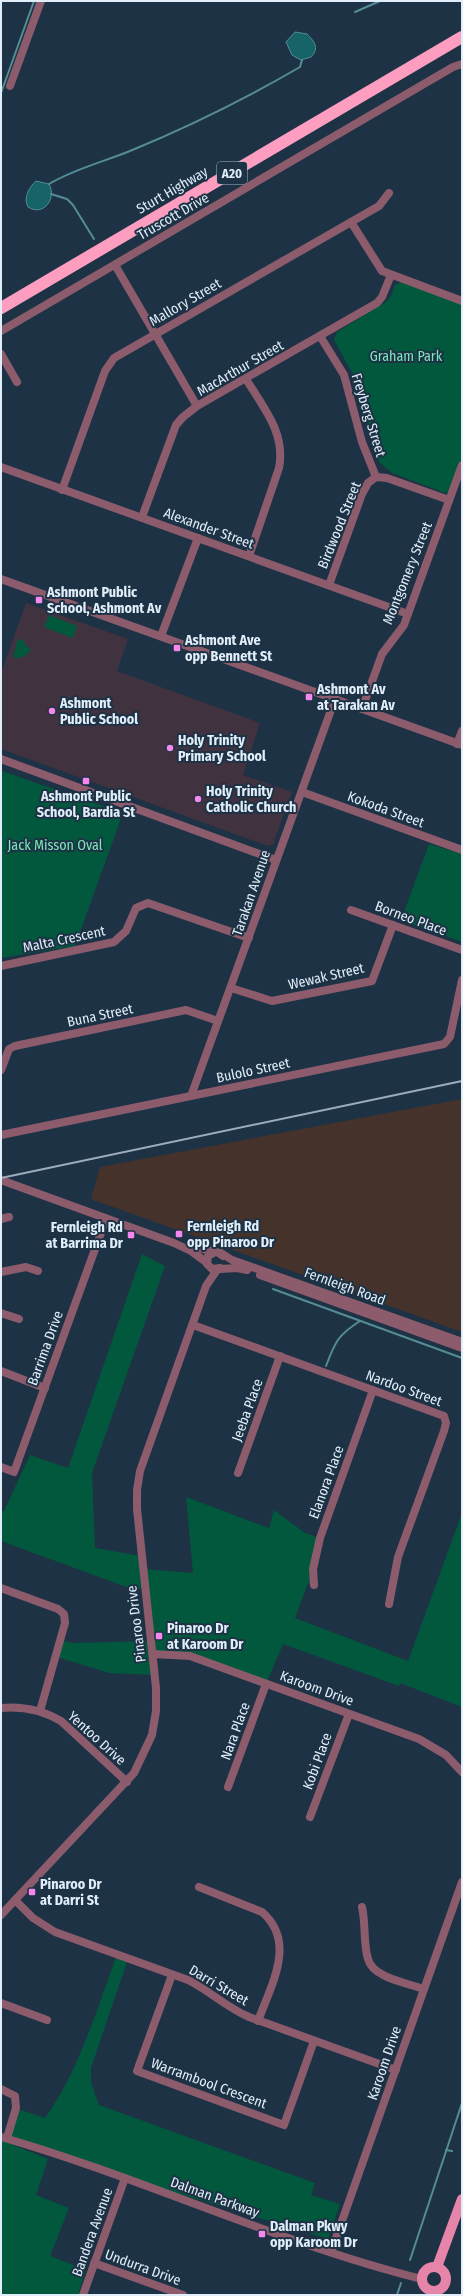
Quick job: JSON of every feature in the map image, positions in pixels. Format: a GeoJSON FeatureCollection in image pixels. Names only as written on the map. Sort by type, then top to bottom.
{"type":"FeatureCollection","features":[{"type":"Feature","properties":{"kind":"highway","name":"Sturt Highway"},"geometry":{"type":"LineString","coordinates":[[1,308],[462,37]]}},
{"type":"Feature","properties":{"kind":"main road"},"geometry":{"type":"LineString","coordinates":[[437,2267],[462,2199]]}},
{"type":"Feature","properties":{"kind":"main road"},"geometry":{"type":"LineString","coordinates":[[437,2267],[445,2275],[446,2283],[441,2290],[428,2293],[423,2286],[422,2279],[427,2269],[437,2267]]}},
{"type":"Feature","properties":{"kind":"street"},"geometry":{"type":"LineString","coordinates":[[10,86],[41,1]]}},
{"type":"Feature","properties":{"kind":"street","name":"Truscott Drive"},"geometry":{"type":"LineString","coordinates":[[1,332],[453,67],[462,64]]}},
{"type":"Feature","properties":{"kind":"street","name":"Mallory Street"},"geometry":{"type":"LineString","coordinates":[[62,490],[109,364],[114,358],[379,206],[389,193]]}},
{"type":"Feature","properties":{"kind":"street"},"geometry":{"type":"LineString","coordinates":[[351,222],[380,270],[462,301]]}},
{"type":"Feature","properties":{"kind":"street"},"geometry":{"type":"LineString","coordinates":[[115,265],[156,333],[197,406]]}},
{"type":"Feature","properties":{"kind":"street","name":"MacArthur Street"},"geometry":{"type":"LineString","coordinates":[[142,517],[176,425],[183,417],[197,406],[380,300],[391,275]]}},
{"type":"Feature","properties":{"kind":"street","name":"Freyberg Street"},"geometry":{"type":"LineString","coordinates":[[320,336],[344,374],[362,442],[376,477],[387,478],[449,500]]}},
{"type":"Feature","properties":{"kind":"street"},"geometry":{"type":"LineString","coordinates":[[1,354],[17,382]]}},
{"type":"Feature","properties":{"kind":"street"},"geometry":{"type":"LineString","coordinates":[[246,379],[274,425],[280,438],[282,453],[279,468],[249,556]]}},
{"type":"Feature","properties":{"kind":"street","name":"Montgomery Street"},"geometry":{"type":"LineString","coordinates":[[362,709],[382,654],[404,625],[462,465]]}},
{"type":"Feature","properties":{"kind":"street","name":"Alexander Street"},"geometry":{"type":"LineString","coordinates":[[1,468],[142,517],[408,614]]}},
{"type":"Feature","properties":{"kind":"street","name":"Birdwood Street"},"geometry":{"type":"LineString","coordinates":[[329,585],[362,494],[368,483],[376,477]]}},
{"type":"Feature","properties":{"kind":"street"},"geometry":{"type":"LineString","coordinates":[[161,636],[198,538]]}},
{"type":"Feature","properties":{"kind":"street"},"geometry":{"type":"LineString","coordinates":[[1,579],[460,744],[462,731]]}},
{"type":"Feature","properties":{"kind":"street","name":"Tarakan Avenue"},"geometry":{"type":"LineString","coordinates":[[191,1096],[335,699]]}},
{"type":"Feature","properties":{"kind":"street"},"geometry":{"type":"LineString","coordinates":[[1,759],[276,860]]}},
{"type":"Feature","properties":{"kind":"street","name":"Kokoda Street"},"geometry":{"type":"LineString","coordinates":[[302,792],[462,850]]}},
{"type":"Feature","properties":{"kind":"street","name":"Malta Crescent"},"geometry":{"type":"LineString","coordinates":[[1,966],[114,942],[120,939],[126,931],[136,908],[148,903],[249,938]]}},
{"type":"Feature","properties":{"kind":"street","name":"Borneo Place"},"geometry":{"type":"LineString","coordinates":[[351,910],[462,950]]}},
{"type":"Feature","properties":{"kind":"street","name":"Wewak Street"},"geometry":{"type":"LineString","coordinates":[[231,988],[272,1001],[372,981],[393,925]]}},
{"type":"Feature","properties":{"kind":"street","name":"Bulolo Street"},"geometry":{"type":"LineString","coordinates":[[1,1136],[444,1044],[450,1037],[462,980]]}},
{"type":"Feature","properties":{"kind":"street","name":"Buna Street"},"geometry":{"type":"LineString","coordinates":[[1,1070],[9,1049],[15,1046],[186,1010],[218,1021]]}},
{"type":"Feature","properties":{"kind":"street","name":"Fernleigh Road"},"geometry":{"type":"LineString","coordinates":[[1,1180],[174,1243],[191,1251],[207,1264]]}},
{"type":"Feature","properties":{"kind":"street","name":"Barrima Drive"},"geometry":{"type":"LineString","coordinates":[[1,1467],[14,1472],[106,1219]]}},
{"type":"Feature","properties":{"kind":"street","name":"Fernleigh Road"},"geometry":{"type":"LineString","coordinates":[[174,1243],[218,1252],[238,1262],[462,1342]]}},
{"type":"Feature","properties":{"kind":"street"},"geometry":{"type":"LineString","coordinates":[[218,1252],[224,1261],[218,1269],[207,1264],[209,1254],[218,1252]]}},
{"type":"Feature","properties":{"kind":"street","name":"Pinaroo Drive"},"geometry":{"type":"LineString","coordinates":[[1,1915],[127,1782],[141,1761],[154,1723],[157,1699],[137,1517],[136,1490],[140,1471],[206,1286],[207,1264]]}},
{"type":"Feature","properties":{"kind":"street"},"geometry":{"type":"LineString","coordinates":[[1,1272],[26,1267],[38,1271]]}},
{"type":"Feature","properties":{"kind":"street","name":"Fernleigh Road"},"geometry":{"type":"LineString","coordinates":[[218,1269],[244,1269],[462,1348]]}},
{"type":"Feature","properties":{"kind":"street","name":"Pinaroo Drive"},"geometry":{"type":"LineString","coordinates":[[206,1286],[218,1269]]}},
{"type":"Feature","properties":{"kind":"street"},"geometry":{"type":"LineString","coordinates":[[1,1313],[19,1319]]}},
{"type":"Feature","properties":{"kind":"street","name":"Nardoo Street"},"geometry":{"type":"LineString","coordinates":[[193,1325],[441,1414],[446,1423],[398,1557],[389,1604]]}},
{"type":"Feature","properties":{"kind":"street","name":"Jeeba Place"},"geometry":{"type":"LineString","coordinates":[[238,1473],[280,1356]]}},
{"type":"Feature","properties":{"kind":"street"},"geometry":{"type":"LineString","coordinates":[[1,1372],[45,1388]]}},
{"type":"Feature","properties":{"kind":"street","name":"Elanora Place"},"geometry":{"type":"LineString","coordinates":[[314,1585],[313,1569],[320,1538],[373,1390]]}},
{"type":"Feature","properties":{"kind":"street"},"geometry":{"type":"LineString","coordinates":[[1,1588],[58,1609],[64,1614],[64,1623],[40,1711]]}},
{"type":"Feature","properties":{"kind":"street","name":"Karoom Drive"},"geometry":{"type":"LineString","coordinates":[[153,1654],[190,1656],[430,1744],[446,1755],[462,1772]]}},
{"type":"Feature","properties":{"kind":"street","name":"Nara Place"},"geometry":{"type":"LineString","coordinates":[[228,1787],[266,1684]]}},
{"type":"Feature","properties":{"kind":"street","name":"Yentoo Drive"},"geometry":{"type":"LineString","coordinates":[[1,1708],[19,1707],[40,1711],[70,1728],[127,1782]]}},
{"type":"Feature","properties":{"kind":"street","name":"Kobi Place"},"geometry":{"type":"LineString","coordinates":[[310,1817],[349,1714]]}},
{"type":"Feature","properties":{"kind":"street","name":"Karoom Drive"},"geometry":{"type":"LineString","coordinates":[[332,2252],[462,1882]]}},
{"type":"Feature","properties":{"kind":"street"},"geometry":{"type":"LineString","coordinates":[[199,1887],[262,1912],[269,1918],[279,1934],[281,1944],[279,1960],[258,2021]]}},
{"type":"Feature","properties":{"kind":"street","name":"Darri Street"},"geometry":{"type":"LineString","coordinates":[[15,1900],[33,1918],[55,1932],[198,1985],[228,2007],[258,2021],[396,2070]]}},
{"type":"Feature","properties":{"kind":"street"},"geometry":{"type":"LineString","coordinates":[[362,1907],[366,1921],[368,1959],[371,1966],[385,1975],[424,1989]]}},
{"type":"Feature","properties":{"kind":"street","name":"Warrambool Crescent"},"geometry":{"type":"LineString","coordinates":[[172,1975],[137,2071],[284,2125],[314,2041]]}},
{"type":"Feature","properties":{"kind":"street"},"geometry":{"type":"LineString","coordinates":[[1,2003],[48,2020]]}},
{"type":"Feature","properties":{"kind":"street"},"geometry":{"type":"LineString","coordinates":[[1,2089],[15,2096],[17,2103],[4,2138]]}},
{"type":"Feature","properties":{"kind":"street","name":"Dalman Parkway"},"geometry":{"type":"LineString","coordinates":[[4,2138],[125,2178],[332,2252],[377,2267],[422,2279]]}},
{"type":"Feature","properties":{"kind":"street","name":"Bandera Avenue"},"geometry":{"type":"LineString","coordinates":[[84,2295],[125,2178]]}},
{"type":"Feature","properties":{"kind":"street","name":"Undurra Drive"},"geometry":{"type":"LineString","coordinates":[[94,2263],[183,2295]]}},
{"type":"Feature","properties":{"kind":"shaded area"},"geometry":{"type":"Polygon","coordinates":[[[295,32],[307,34],[314,42],[316,48],[311,57],[301,60],[292,55],[286,42],[295,32]]]}},
{"type":"Feature","properties":{"kind":"shaded area"},"geometry":{"type":"Polygon","coordinates":[[[36,181],[49,184],[51,189],[48,204],[39,210],[28,207],[26,200],[29,189],[36,181]]]}},
{"type":"Feature","properties":{"kind":"shaded area"},"geometry":{"type":"Polygon","coordinates":[[[26,603],[128,639],[117,671],[260,723],[243,775],[292,792],[273,844],[268,846],[1,749],[1,673],[26,603]]]}},
{"type":"Feature","properties":{"kind":"shaded area"},"geometry":{"type":"Polygon","coordinates":[[[462,1099],[462,1332],[91,1199],[100,1167],[462,1099]]]}},
{"type":"Feature","properties":{"kind":"green space","name":"Graham Park"},"geometry":{"type":"Polygon","coordinates":[[[403,281],[462,303],[462,461],[450,491],[445,493],[392,473],[379,462],[355,378],[334,340],[337,332],[386,302],[391,296],[395,285],[403,281]]]}},
{"type":"Feature","properties":{"kind":"green space"},"geometry":{"type":"Polygon","coordinates":[[[49,615],[77,626],[73,638],[44,627],[49,615]]]}},
{"type":"Feature","properties":{"kind":"green space"},"geometry":{"type":"Polygon","coordinates":[[[18,639],[24,641],[25,645],[31,649],[26,655],[16,658],[13,657],[18,639]]]}},
{"type":"Feature","properties":{"kind":"green space","name":"Jack Misson Oval"},"geometry":{"type":"Polygon","coordinates":[[[2,771],[123,813],[75,946],[1,958],[2,771]]]}},
{"type":"Feature","properties":{"kind":"green space"},"geometry":{"type":"Polygon","coordinates":[[[429,844],[462,854],[462,942],[401,920],[429,844]]]}},
{"type":"Feature","properties":{"kind":"green space"},"geometry":{"type":"Polygon","coordinates":[[[142,1254],[165,1266],[92,1473],[95,1548],[141,1556],[144,1589],[130,1588],[118,1584],[1,1541],[1,1511],[4,1511],[30,1455],[68,1468],[142,1254]]]}},
{"type":"Feature","properties":{"kind":"green space"},"geometry":{"type":"Polygon","coordinates":[[[186,1497],[269,1528],[274,1510],[305,1533],[320,1538],[314,1585],[308,1583],[295,1618],[408,1661],[462,1513],[462,1707],[400,1683],[399,1686],[283,1644],[266,1684],[190,1656],[153,1654],[143,1569],[193,1573],[186,1497]]]}},
{"type":"Feature","properties":{"kind":"green space"},"geometry":{"type":"Polygon","coordinates":[[[61,1640],[72,1643],[150,1641],[155,1675],[109,1673],[57,1657],[61,1640]]]}},
{"type":"Feature","properties":{"kind":"green space"},"geometry":{"type":"Polygon","coordinates":[[[116,1957],[127,1962],[91,2068],[91,2082],[99,2105],[315,2183],[311,2195],[340,2204],[328,2239],[127,2178],[8,2138],[18,2109],[45,2118],[57,2100],[68,2080],[86,2040],[116,1957]]]}},
{"type":"Feature","properties":{"kind":"green space"},"geometry":{"type":"Polygon","coordinates":[[[1,2140],[48,2159],[36,2195],[69,2208],[50,2256],[86,2270],[78,2295],[1,2295],[1,2140]]]}},
{"type":"Feature","properties":{"kind":"waterway"},"geometry":{"type":"LineString","coordinates":[[1,93],[34,1]]}},
{"type":"Feature","properties":{"kind":"waterway"},"geometry":{"type":"LineString","coordinates":[[355,12],[380,1]]}},
{"type":"Feature","properties":{"kind":"waterway"},"geometry":{"type":"LineString","coordinates":[[49,184],[78,170],[152,142],[216,112],[300,67],[302,60]]}},
{"type":"Feature","properties":{"kind":"waterway"},"geometry":{"type":"LineString","coordinates":[[51,194],[67,199],[73,205],[94,239]]}},
{"type":"Feature","properties":{"kind":"waterway"},"geometry":{"type":"LineString","coordinates":[[273,1289],[462,1358]]}},
{"type":"Feature","properties":{"kind":"waterway"},"geometry":{"type":"LineString","coordinates":[[326,1366],[338,1340],[360,1321]]}},
{"type":"Feature","properties":{"kind":"waterway"},"geometry":{"type":"LineString","coordinates":[[410,2260],[462,2103]]}},
{"type":"Feature","properties":{"kind":"waterway"},"geometry":{"type":"LineString","coordinates":[[446,2150],[452,2151]]}},
{"type":"Feature","properties":{"kind":"waterway"},"geometry":{"type":"LineString","coordinates":[[397,2295],[401,2283]]}},
{"type":"Feature","properties":{"kind":"railway"},"geometry":{"type":"LineString","coordinates":[[1,1178],[462,1081]]}},
{"type":"Feature","properties":{"kind":"place","name":"Ashmont Public School, Ashmont Av"},"geometry":{"type":"Point","coordinates":[39,600]}},
{"type":"Feature","properties":{"kind":"place","name":"Ashmont Ave opp Bennett St"},"geometry":{"type":"Point","coordinates":[177,648]}},
{"type":"Feature","properties":{"kind":"place","name":"Ashmont Av at Tarakan Av"},"geometry":{"type":"Point","coordinates":[309,697]}},
{"type":"Feature","properties":{"kind":"place","name":"Ashmont Public School"},"geometry":{"type":"Point","coordinates":[52,711]}},
{"type":"Feature","properties":{"kind":"place","name":"Holy Trinity Primary School"},"geometry":{"type":"Point","coordinates":[170,748]}},
{"type":"Feature","properties":{"kind":"place","name":"Ashmont Public School, Bardia St"},"geometry":{"type":"Point","coordinates":[86,781]}},
{"type":"Feature","properties":{"kind":"place","name":"Holy Trinity Catholic Church"},"geometry":{"type":"Point","coordinates":[198,799]}},
{"type":"Feature","properties":{"kind":"place","name":"Fernleigh Rd opp Pinaroo Dr"},"geometry":{"type":"Point","coordinates":[179,1234]}},
{"type":"Feature","properties":{"kind":"place","name":"Fernleigh Rd at Barrima Dr"},"geometry":{"type":"Point","coordinates":[131,1235]}},
{"type":"Feature","properties":{"kind":"place","name":"Pinaroo Dr at Karoom Dr"},"geometry":{"type":"Point","coordinates":[159,1636]}},
{"type":"Feature","properties":{"kind":"place","name":"Pinaroo Dr at Darri St"},"geometry":{"type":"Point","coordinates":[32,1892]}},
{"type":"Feature","properties":{"kind":"place","name":"Dalman Pkwy opp Karoom Dr"},"geometry":{"type":"Point","coordinates":[262,2234]}}]}
